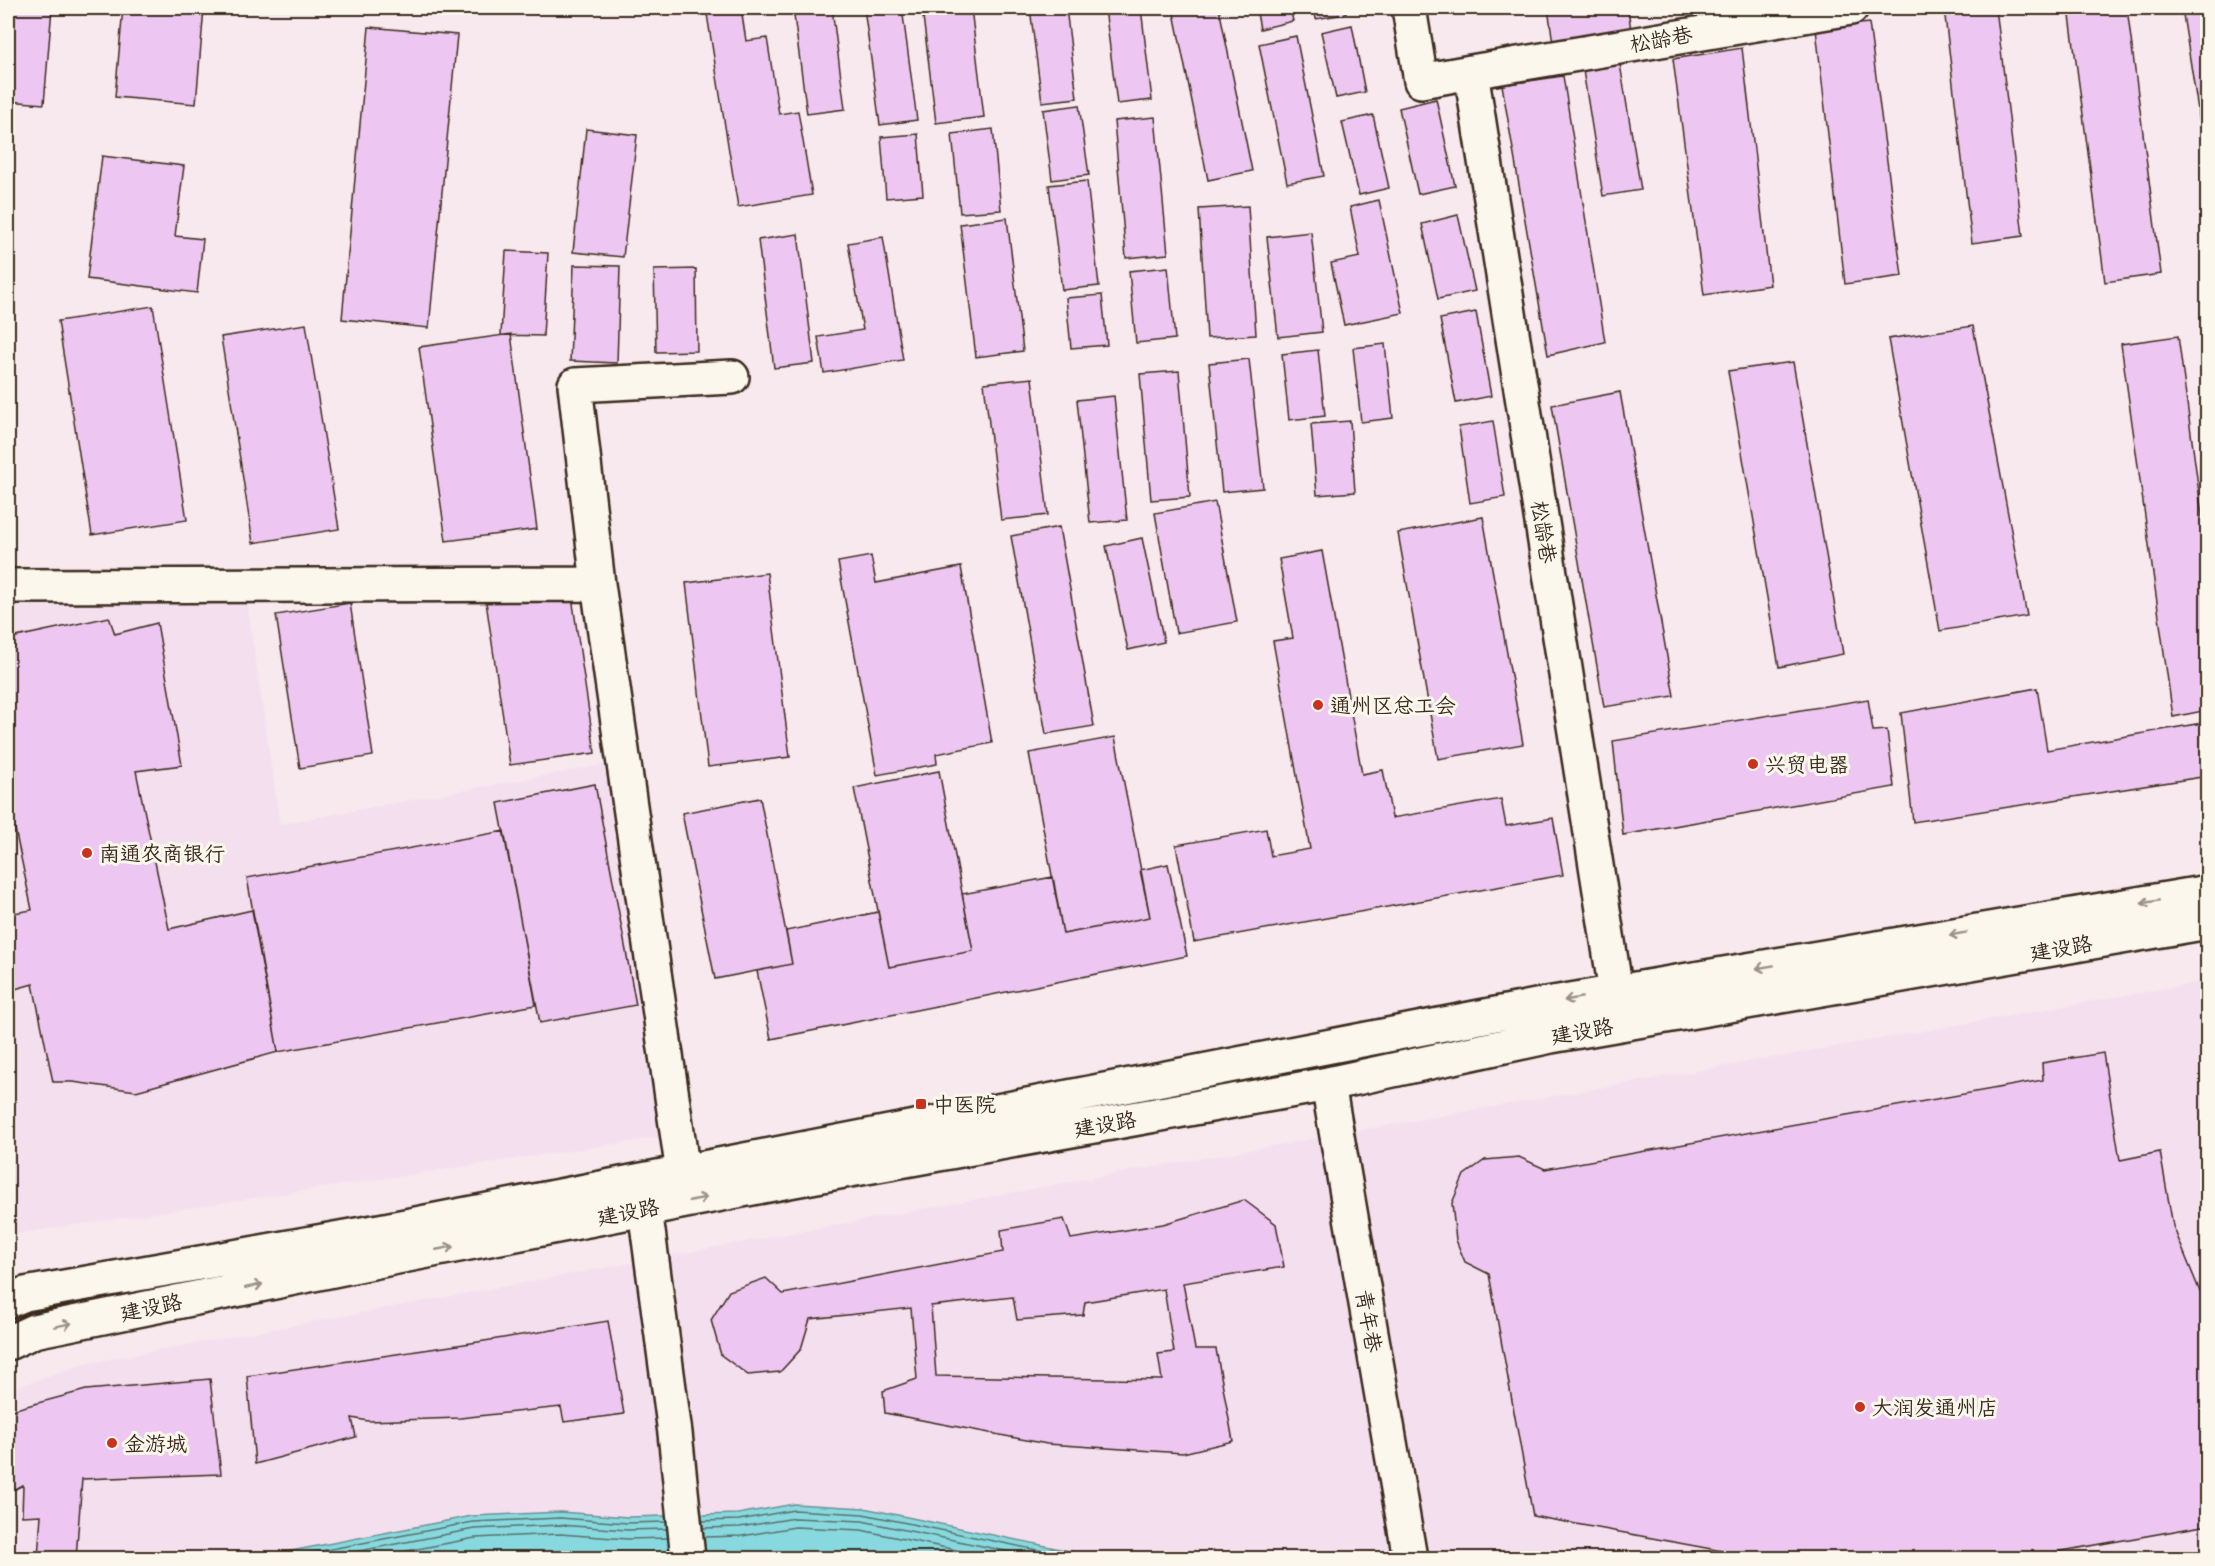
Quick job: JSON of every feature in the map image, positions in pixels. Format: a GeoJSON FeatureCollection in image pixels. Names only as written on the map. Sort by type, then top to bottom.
{"type":"FeatureCollection","features":[{"type":"Feature","properties":{"kind":"street","name":"松龄巷"},"geometry":{"type":"LineString","coordinates":[[1409,8],[1421,81],[1851,8]]}},
{"type":"Feature","properties":{"kind":"street","name":"松龄巷"},"geometry":{"type":"LineString","coordinates":[[1471,72],[1616,992]]}},
{"type":"Feature","properties":{"kind":"street"},"geometry":{"type":"LineString","coordinates":[[683,1173],[598,584],[575,385],[732,376]]}},
{"type":"Feature","properties":{"kind":"street"},"geometry":{"type":"LineString","coordinates":[[8,586],[598,584]]}},
{"type":"Feature","properties":{"kind":"street","name":"建设路"},"geometry":{"type":"LineString","coordinates":[[8,1300],[25,1293],[385,1230],[975,1114],[1616,992],[2208,892]]}},
{"type":"Feature","properties":{"kind":"street","name":"建设路"},"geometry":{"type":"LineString","coordinates":[[8,1343],[34,1331],[645,1209],[1328,1084],[1551,1036],[2208,922]]}},
{"type":"Feature","properties":{"kind":"street","name":"青年巷"},"geometry":{"type":"LineString","coordinates":[[1328,1084],[1410,1558]]}},
{"type":"Feature","properties":{"kind":"street"},"geometry":{"type":"LineString","coordinates":[[645,1209],[675,1433],[688,1558]]}},
{"type":"Feature","properties":{"kind":"shaded area"},"geometry":{"type":"Polygon","coordinates":[[[8,595],[246,596],[280,824],[612,763],[668,1136],[8,1235],[8,595]]]}},
{"type":"Feature","properties":{"kind":"shaded area","name":"金游城"},"geometry":{"type":"Polygon","coordinates":[[[2207,981],[2207,1558],[8,1558],[8,1390],[83,1364],[1124,1172],[2207,981]]]}},
{"type":"Feature","properties":{"kind":"water"},"geometry":{"type":"Polygon","coordinates":[[[794,1504],[864,1508],[1103,1558],[255,1558],[472,1516],[560,1512],[628,1517],[738,1514],[794,1504]]]}},
{"type":"Feature","properties":{"kind":"building"},"geometry":{"type":"Polygon","coordinates":[[[8,8],[52,8],[44,104],[8,101],[8,8]]]}},
{"type":"Feature","properties":{"kind":"building"},"geometry":{"type":"Polygon","coordinates":[[[123,8],[204,8],[196,104],[115,97],[123,8]]]}},
{"type":"Feature","properties":{"kind":"building"},"geometry":{"type":"Polygon","coordinates":[[[706,8],[741,8],[746,41],[767,38],[779,114],[798,111],[812,195],[738,207],[706,8]]]}},
{"type":"Feature","properties":{"kind":"building"},"geometry":{"type":"Polygon","coordinates":[[[793,8],[832,8],[845,109],[807,114],[793,8]]]}},
{"type":"Feature","properties":{"kind":"building"},"geometry":{"type":"Polygon","coordinates":[[[864,8],[902,8],[917,120],[880,125],[864,8]]]}},
{"type":"Feature","properties":{"kind":"building"},"geometry":{"type":"Polygon","coordinates":[[[922,8],[971,8],[984,117],[936,123],[922,8]]]}},
{"type":"Feature","properties":{"kind":"building"},"geometry":{"type":"Polygon","coordinates":[[[1030,8],[1066,8],[1077,98],[1042,102],[1030,8]]]}},
{"type":"Feature","properties":{"kind":"building"},"geometry":{"type":"Polygon","coordinates":[[[1105,8],[1141,8],[1152,100],[1117,104],[1105,8]]]}},
{"type":"Feature","properties":{"kind":"building"},"geometry":{"type":"Polygon","coordinates":[[[1173,8],[1219,8],[1252,171],[1208,180],[1173,8]]]}},
{"type":"Feature","properties":{"kind":"building"},"geometry":{"type":"Polygon","coordinates":[[[1256,8],[1290,8],[1293,21],[1260,29],[1256,8]]]}},
{"type":"Feature","properties":{"kind":"building"},"geometry":{"type":"Polygon","coordinates":[[[1314,8],[1344,8],[1346,14],[1316,19],[1314,8]]]}},
{"type":"Feature","properties":{"kind":"building"},"geometry":{"type":"Polygon","coordinates":[[[1548,8],[1628,8],[1631,31],[1553,43],[1548,8]]]}},
{"type":"Feature","properties":{"kind":"building"},"geometry":{"type":"Polygon","coordinates":[[[1944,8],[1996,8],[2023,236],[1972,243],[1944,8]]]}},
{"type":"Feature","properties":{"kind":"building"},"geometry":{"type":"Polygon","coordinates":[[[2069,8],[2127,8],[2161,274],[2105,282],[2069,8]]]}},
{"type":"Feature","properties":{"kind":"building"},"geometry":{"type":"Polygon","coordinates":[[[2182,8],[2208,8],[2208,174],[2182,8]]]}},
{"type":"Feature","properties":{"kind":"building"},"geometry":{"type":"Polygon","coordinates":[[[1869,23],[1902,276],[1845,284],[1816,29],[1869,23]]]}},
{"type":"Feature","properties":{"kind":"building"},"geometry":{"type":"Polygon","coordinates":[[[1352,25],[1365,92],[1336,98],[1321,32],[1352,25]]]}},
{"type":"Feature","properties":{"kind":"building"},"geometry":{"type":"Polygon","coordinates":[[[369,27],[457,35],[429,328],[342,319],[369,27]]]}},
{"type":"Feature","properties":{"kind":"building"},"geometry":{"type":"Polygon","coordinates":[[[1296,36],[1324,176],[1287,183],[1259,44],[1296,36]]]}},
{"type":"Feature","properties":{"kind":"building"},"geometry":{"type":"Polygon","coordinates":[[[1742,48],[1770,285],[1704,295],[1673,59],[1742,48]]]}},
{"type":"Feature","properties":{"kind":"building"},"geometry":{"type":"Polygon","coordinates":[[[1620,64],[1641,190],[1603,196],[1583,70],[1620,64]]]}},
{"type":"Feature","properties":{"kind":"building"},"geometry":{"type":"Polygon","coordinates":[[[1563,76],[1605,342],[1548,355],[1502,85],[1563,76]]]}},
{"type":"Feature","properties":{"kind":"building"},"geometry":{"type":"Polygon","coordinates":[[[1436,99],[1455,186],[1418,194],[1399,108],[1436,99]]]}},
{"type":"Feature","properties":{"kind":"building"},"geometry":{"type":"Polygon","coordinates":[[[1079,105],[1089,175],[1052,180],[1043,110],[1079,105]]]}},
{"type":"Feature","properties":{"kind":"building"},"geometry":{"type":"Polygon","coordinates":[[[1373,115],[1389,188],[1359,195],[1342,122],[1373,115]]]}},
{"type":"Feature","properties":{"kind":"building"},"geometry":{"type":"Polygon","coordinates":[[[1155,117],[1168,254],[1126,258],[1114,121],[1155,117]]]}},
{"type":"Feature","properties":{"kind":"building"},"geometry":{"type":"Polygon","coordinates":[[[586,129],[637,135],[623,257],[573,252],[586,129]]]}},
{"type":"Feature","properties":{"kind":"building"},"geometry":{"type":"Polygon","coordinates":[[[993,129],[1001,210],[960,213],[952,134],[993,129]]]}},
{"type":"Feature","properties":{"kind":"building"},"geometry":{"type":"Polygon","coordinates":[[[918,134],[923,195],[886,198],[881,137],[918,134]]]}},
{"type":"Feature","properties":{"kind":"building"},"geometry":{"type":"Polygon","coordinates":[[[102,156],[184,166],[175,236],[203,239],[197,293],[87,279],[102,156]]]}},
{"type":"Feature","properties":{"kind":"building"},"geometry":{"type":"Polygon","coordinates":[[[1087,181],[1099,286],[1062,290],[1049,185],[1087,181]]]}},
{"type":"Feature","properties":{"kind":"building"},"geometry":{"type":"Polygon","coordinates":[[[1379,200],[1403,313],[1344,325],[1331,263],[1360,257],[1350,207],[1379,200]]]}},
{"type":"Feature","properties":{"kind":"building"},"geometry":{"type":"Polygon","coordinates":[[[1248,206],[1256,335],[1207,338],[1199,209],[1248,206]]]}},
{"type":"Feature","properties":{"kind":"building"},"geometry":{"type":"Polygon","coordinates":[[[1458,215],[1475,291],[1438,299],[1422,224],[1458,215]]]}},
{"type":"Feature","properties":{"kind":"building"},"geometry":{"type":"Polygon","coordinates":[[[1007,218],[1023,351],[976,357],[960,224],[1007,218]]]}},
{"type":"Feature","properties":{"kind":"building"},"geometry":{"type":"Polygon","coordinates":[[[1311,232],[1322,332],[1278,337],[1267,237],[1311,232]]]}},
{"type":"Feature","properties":{"kind":"building"},"geometry":{"type":"Polygon","coordinates":[[[798,234],[814,363],[774,368],[758,240],[798,234]]]}},
{"type":"Feature","properties":{"kind":"building"},"geometry":{"type":"Polygon","coordinates":[[[883,237],[903,360],[824,373],[818,337],[863,330],[848,243],[883,237]]]}},
{"type":"Feature","properties":{"kind":"building"},"geometry":{"type":"Polygon","coordinates":[[[506,251],[548,253],[543,336],[501,335],[506,251]]]}},
{"type":"Feature","properties":{"kind":"building"},"geometry":{"type":"Polygon","coordinates":[[[574,265],[620,266],[617,363],[570,361],[574,265]]]}},
{"type":"Feature","properties":{"kind":"building"},"geometry":{"type":"Polygon","coordinates":[[[1168,267],[1175,339],[1136,343],[1129,271],[1168,267]]]}},
{"type":"Feature","properties":{"kind":"building"},"geometry":{"type":"Polygon","coordinates":[[[696,269],[697,351],[656,352],[654,270],[696,269]]]}},
{"type":"Feature","properties":{"kind":"building"},"geometry":{"type":"Polygon","coordinates":[[[1102,295],[1107,345],[1071,348],[1066,298],[1102,295]]]}},
{"type":"Feature","properties":{"kind":"building"},"geometry":{"type":"Polygon","coordinates":[[[153,306],[187,520],[92,535],[58,321],[153,306]]]}},
{"type":"Feature","properties":{"kind":"building"},"geometry":{"type":"Polygon","coordinates":[[[1476,312],[1491,396],[1456,403],[1440,319],[1476,312]]]}},
{"type":"Feature","properties":{"kind":"building"},"geometry":{"type":"Polygon","coordinates":[[[306,324],[339,529],[253,543],[221,337],[306,324]]]}},
{"type":"Feature","properties":{"kind":"building"},"geometry":{"type":"Polygon","coordinates":[[[1973,326],[2027,616],[1940,631],[1888,339],[1973,326]]]}},
{"type":"Feature","properties":{"kind":"building"},"geometry":{"type":"Polygon","coordinates":[[[511,334],[537,529],[446,541],[419,347],[511,334]]]}},
{"type":"Feature","properties":{"kind":"building"},"geometry":{"type":"Polygon","coordinates":[[[2178,336],[2208,560],[2208,710],[2173,717],[2121,344],[2178,336]]]}},
{"type":"Feature","properties":{"kind":"building"},"geometry":{"type":"Polygon","coordinates":[[[1385,344],[1393,418],[1361,422],[1353,348],[1385,344]]]}},
{"type":"Feature","properties":{"kind":"building"},"geometry":{"type":"Polygon","coordinates":[[[1318,350],[1325,416],[1289,420],[1282,354],[1318,350]]]}},
{"type":"Feature","properties":{"kind":"building"},"geometry":{"type":"Polygon","coordinates":[[[1249,359],[1263,488],[1222,492],[1209,363],[1249,359]]]}},
{"type":"Feature","properties":{"kind":"building"},"geometry":{"type":"Polygon","coordinates":[[[1793,362],[1843,654],[1779,667],[1728,371],[1793,362]]]}},
{"type":"Feature","properties":{"kind":"building"},"geometry":{"type":"Polygon","coordinates":[[[1179,371],[1190,497],[1151,500],[1140,374],[1179,371]]]}},
{"type":"Feature","properties":{"kind":"building"},"geometry":{"type":"Polygon","coordinates":[[[1032,378],[1048,515],[1001,520],[984,383],[1032,378]]]}},
{"type":"Feature","properties":{"kind":"building"},"geometry":{"type":"Polygon","coordinates":[[[1620,392],[1674,696],[1604,707],[1552,405],[1620,392]]]}},
{"type":"Feature","properties":{"kind":"building"},"geometry":{"type":"Polygon","coordinates":[[[1114,396],[1127,520],[1090,523],[1077,400],[1114,396]]]}},
{"type":"Feature","properties":{"kind":"building"},"geometry":{"type":"Polygon","coordinates":[[[1350,421],[1355,492],[1317,495],[1311,424],[1350,421]]]}},
{"type":"Feature","properties":{"kind":"building"},"geometry":{"type":"Polygon","coordinates":[[[1493,421],[1505,497],[1470,503],[1459,427],[1493,421]]]}},
{"type":"Feature","properties":{"kind":"building"},"geometry":{"type":"Polygon","coordinates":[[[1215,502],[1237,622],[1176,633],[1155,513],[1215,502]]]}},
{"type":"Feature","properties":{"kind":"building"},"geometry":{"type":"Polygon","coordinates":[[[1483,517],[1523,744],[1438,759],[1398,533],[1483,517]]]}},
{"type":"Feature","properties":{"kind":"building"},"geometry":{"type":"Polygon","coordinates":[[[1059,527],[1094,726],[1046,734],[1011,536],[1059,527]]]}},
{"type":"Feature","properties":{"kind":"building"},"geometry":{"type":"Polygon","coordinates":[[[1142,538],[1164,642],[1128,650],[1106,546],[1142,538]]]}},
{"type":"Feature","properties":{"kind":"building","name":"通州区总工会"},"geometry":{"type":"Polygon","coordinates":[[[1322,551],[1362,774],[1383,770],[1392,818],[1501,799],[1506,826],[1553,818],[1563,875],[1194,942],[1176,845],[1266,829],[1271,856],[1310,849],[1273,641],[1293,638],[1279,559],[1322,551]]]}},
{"type":"Feature","properties":{"kind":"building"},"geometry":{"type":"Polygon","coordinates":[[[871,556],[876,583],[961,567],[992,743],[936,754],[937,764],[877,775],[838,562],[871,556]]]}},
{"type":"Feature","properties":{"kind":"building"},"geometry":{"type":"Polygon","coordinates":[[[767,573],[790,757],[708,767],[686,583],[767,573]]]}},
{"type":"Feature","properties":{"kind":"building"},"geometry":{"type":"Polygon","coordinates":[[[571,590],[595,753],[510,765],[486,602],[571,590]]]}},
{"type":"Feature","properties":{"kind":"building"},"geometry":{"type":"Polygon","coordinates":[[[350,603],[373,756],[300,768],[276,615],[350,603]]]}},
{"type":"Feature","properties":{"kind":"building","name":"南通农商银行"},"geometry":{"type":"Polygon","coordinates":[[[8,608],[16,637],[109,617],[115,634],[157,623],[182,765],[136,771],[169,929],[252,910],[278,1052],[136,1091],[73,1082],[53,1082],[33,984],[8,991],[8,914],[32,910],[8,796],[8,608]]]}},
{"type":"Feature","properties":{"kind":"building"},"geometry":{"type":"Polygon","coordinates":[[[2037,688],[2047,750],[2208,722],[2208,776],[1913,822],[1901,713],[2037,688]]]}},
{"type":"Feature","properties":{"kind":"building","name":"兴贸电器"},"geometry":{"type":"Polygon","coordinates":[[[1868,699],[1873,731],[1887,730],[1894,787],[1623,835],[1613,741],[1868,699]]]}},
{"type":"Feature","properties":{"kind":"building"},"geometry":{"type":"Polygon","coordinates":[[[1115,737],[1150,917],[1063,934],[1029,753],[1115,737]]]}},
{"type":"Feature","properties":{"kind":"building"},"geometry":{"type":"Polygon","coordinates":[[[939,771],[973,951],[889,967],[854,788],[939,771]]]}},
{"type":"Feature","properties":{"kind":"building"},"geometry":{"type":"Polygon","coordinates":[[[595,784],[636,1005],[540,1023],[498,803],[595,784]]]}},
{"type":"Feature","properties":{"kind":"building"},"geometry":{"type":"Polygon","coordinates":[[[760,798],[792,964],[715,979],[682,813],[760,798]]]}},
{"type":"Feature","properties":{"kind":"building"},"geometry":{"type":"Polygon","coordinates":[[[504,831],[536,1005],[278,1052],[247,878],[504,831]]]}},
{"type":"Feature","properties":{"kind":"building"},"geometry":{"type":"Polygon","coordinates":[[[1168,864],[1187,956],[771,1039],[757,971],[792,964],[786,931],[878,912],[889,967],[973,951],[962,894],[1053,877],[1063,934],[1150,917],[1140,870],[1168,864]]]}},
{"type":"Feature","properties":{"kind":"building","name":"大润发通州店"},"geometry":{"type":"Polygon","coordinates":[[[2103,1053],[2120,1160],[2160,1152],[2173,1226],[2203,1299],[2208,1298],[2208,1525],[2022,1558],[1760,1558],[1533,1516],[1489,1274],[1465,1262],[1456,1240],[1452,1203],[1464,1175],[1485,1160],[1519,1157],[1545,1169],[2043,1080],[2042,1063],[2103,1053]]]}},
{"type":"Feature","properties":{"kind":"building"},"geometry":{"type":"Polygon","coordinates":[[[1244,1200],[1276,1224],[1284,1267],[1183,1283],[1195,1349],[1216,1349],[1233,1441],[1183,1453],[1047,1444],[885,1413],[883,1391],[917,1379],[911,1308],[810,1319],[801,1349],[780,1372],[748,1375],[721,1355],[711,1320],[729,1291],[766,1278],[783,1294],[1003,1252],[1001,1230],[1064,1219],[1071,1239],[1163,1224],[1244,1200]],[[1164,1289],[1085,1302],[1083,1315],[1017,1320],[1013,1297],[931,1306],[936,1376],[1162,1380],[1158,1354],[1174,1352],[1164,1289]]]}},
{"type":"Feature","properties":{"kind":"building"},"geometry":{"type":"Polygon","coordinates":[[[608,1321],[624,1414],[564,1422],[561,1407],[460,1418],[368,1421],[352,1418],[356,1437],[255,1464],[247,1376],[608,1321]]]}},
{"type":"Feature","properties":{"kind":"building","name":"金游城"},"geometry":{"type":"Polygon","coordinates":[[[210,1379],[221,1474],[82,1479],[76,1558],[38,1558],[41,1515],[22,1516],[23,1485],[8,1493],[8,1411],[86,1390],[210,1379]]]}},
{"type":"Feature","properties":{"kind":"place","name":"通州区总工会"},"geometry":{"type":"Point","coordinates":[1318,705]}},
{"type":"Feature","properties":{"kind":"place","name":"兴贸电器"},"geometry":{"type":"Point","coordinates":[1753,764]}},
{"type":"Feature","properties":{"kind":"place","name":"南通农商银行"},"geometry":{"type":"Point","coordinates":[87,853]}},
{"type":"Feature","properties":{"kind":"place","name":"中医院"},"geometry":{"type":"Point","coordinates":[921,1104]}},
{"type":"Feature","properties":{"kind":"place","name":"大润发通州店"},"geometry":{"type":"Point","coordinates":[1860,1407]}},
{"type":"Feature","properties":{"kind":"place","name":"金游城"},"geometry":{"type":"Point","coordinates":[112,1443]}}]}
